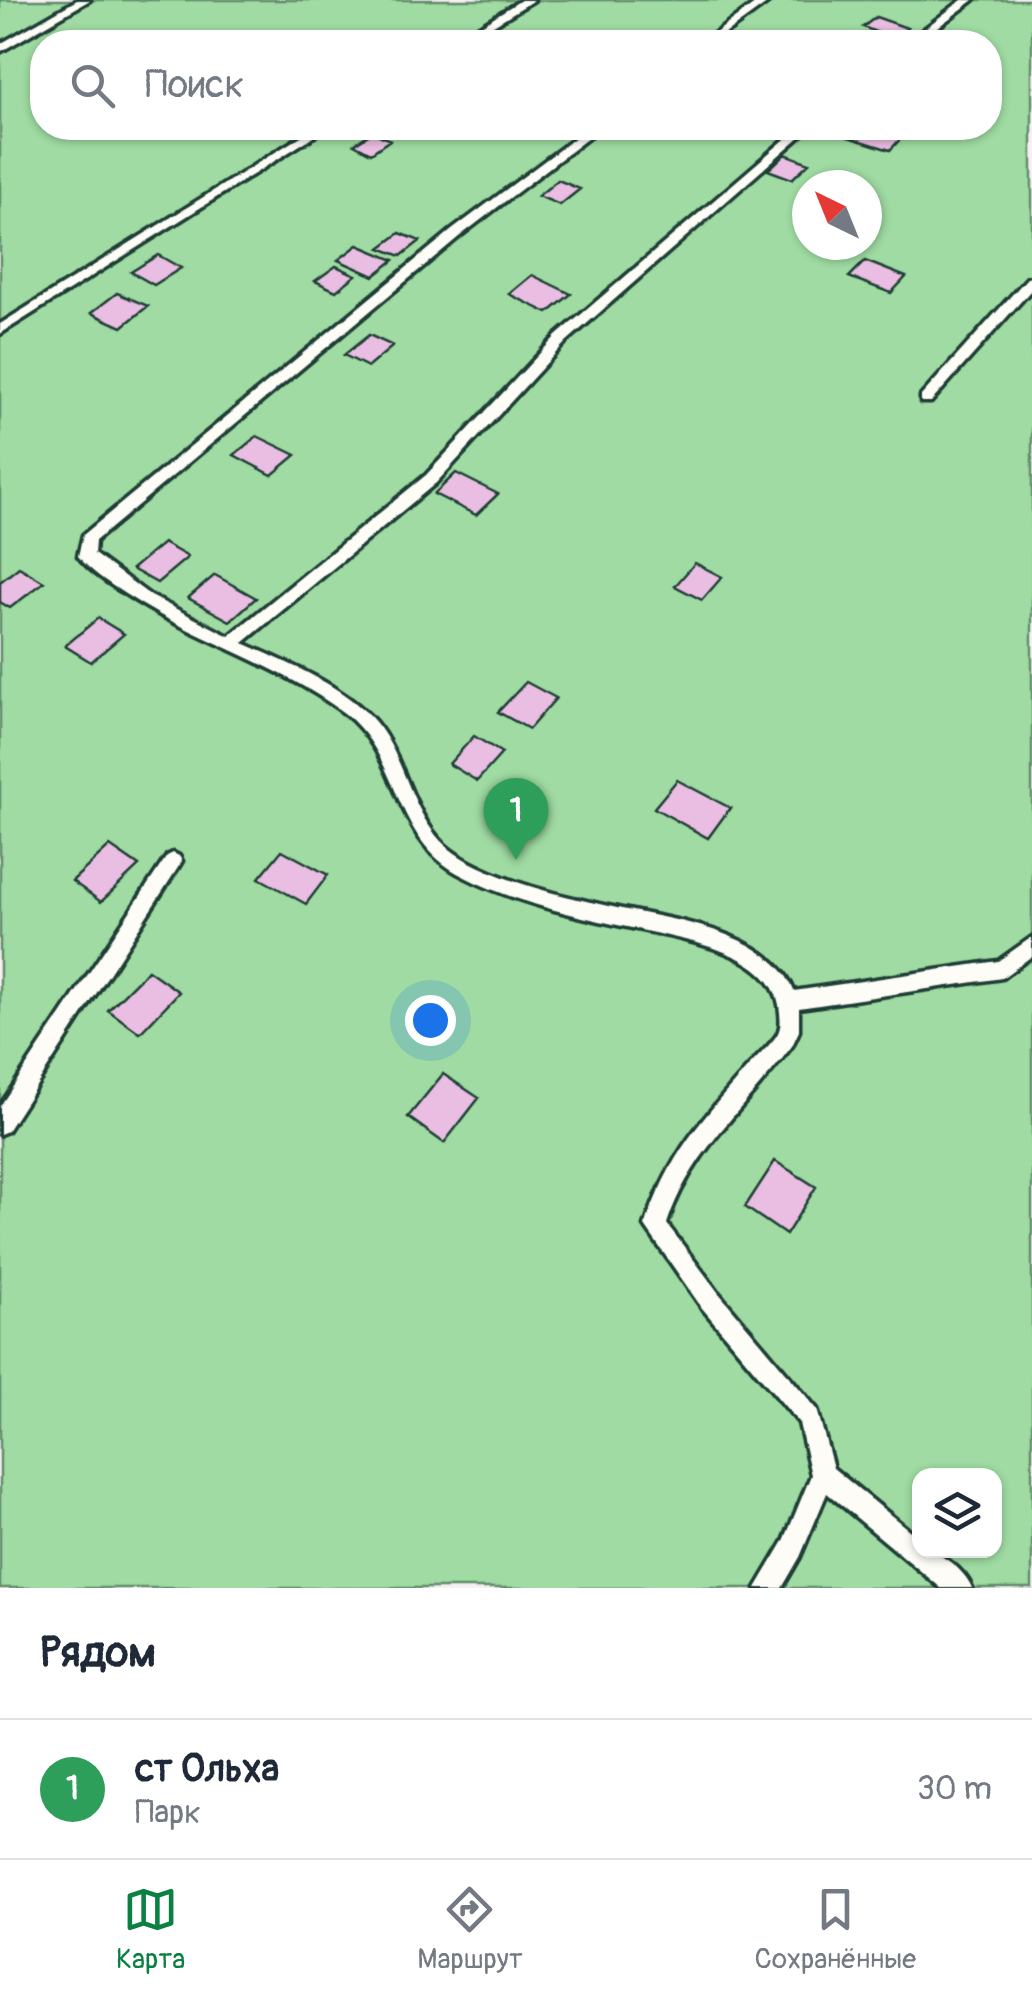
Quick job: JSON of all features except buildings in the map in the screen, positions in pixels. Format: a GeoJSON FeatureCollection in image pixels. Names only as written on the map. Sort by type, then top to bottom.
{"type":"FeatureCollection","features":[{"type":"Feature","properties":{"kind":"lane"},"geometry":{"type":"LineString","coordinates":[[33,30],[86,0]]}},
{"type":"Feature","properties":{"kind":"lane"},"geometry":{"type":"LineString","coordinates":[[479,30],[529,0]]}},
{"type":"Feature","properties":{"kind":"lane"},"geometry":{"type":"LineString","coordinates":[[725,30],[766,0]]}},
{"type":"Feature","properties":{"kind":"lane"},"geometry":{"type":"LineString","coordinates":[[928,30],[968,0]]}},
{"type":"Feature","properties":{"kind":"lane"},"geometry":{"type":"LineString","coordinates":[[0,49],[30,32]]}},
{"type":"Feature","properties":{"kind":"lane"},"geometry":{"type":"LineString","coordinates":[[0,330],[302,140]]}},
{"type":"Feature","properties":{"kind":"lane"},"geometry":{"type":"LineString","coordinates":[[579,140],[456,233],[88,539],[86,556],[101,570],[350,708],[382,743],[427,839],[451,862],[494,882],[722,940],[770,970],[789,1001],[789,1032],[698,1143],[662,1205],[656,1226],[710,1300],[808,1417],[824,1475],[960,1588]]}},
{"type":"Feature","properties":{"kind":"lane"},"geometry":{"type":"LineString","coordinates":[[231,644],[430,480],[561,339],[790,140]]}},
{"type":"Feature","properties":{"kind":"lane"},"geometry":{"type":"LineString","coordinates":[[926,399],[1032,281]]}},
{"type":"Feature","properties":{"kind":"lane"},"geometry":{"type":"LineString","coordinates":[[0,1124],[173,861]]}},
{"type":"Feature","properties":{"kind":"lane"},"geometry":{"type":"LineString","coordinates":[[789,1001],[1002,969],[1032,945]]}},
{"type":"Feature","properties":{"kind":"lane"},"geometry":{"type":"LineString","coordinates":[[768,1588],[792,1549],[824,1475]]}},
{"type":"Feature","properties":{"kind":"green space"},"geometry":{"type":"Polygon","coordinates":[[[0,0],[1032,0],[1032,1588],[0,1588],[0,0]]]}},
{"type":"Feature","properties":{"kind":"place","name":"ст Ольха"},"geometry":{"type":"Point","coordinates":[516,860]}}]}
